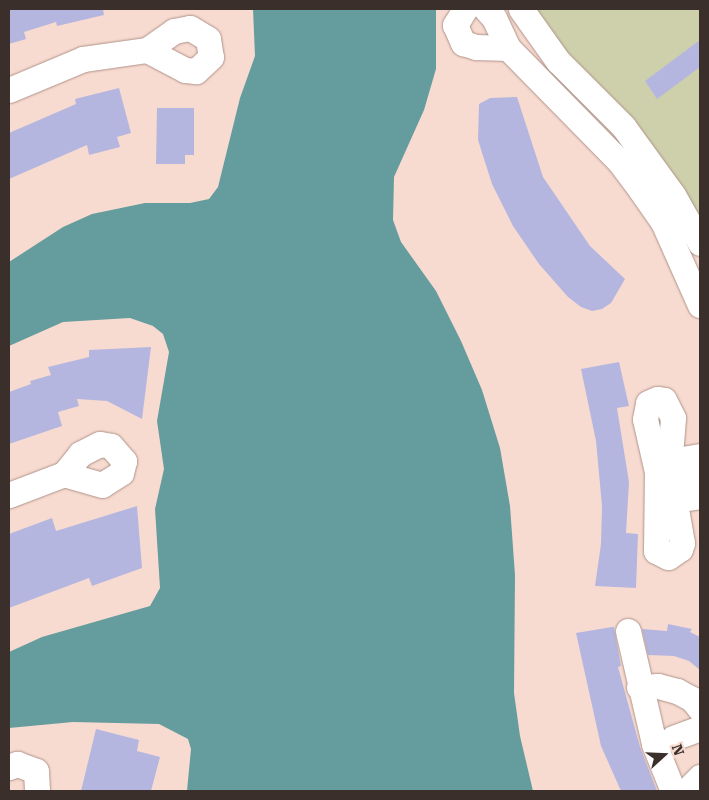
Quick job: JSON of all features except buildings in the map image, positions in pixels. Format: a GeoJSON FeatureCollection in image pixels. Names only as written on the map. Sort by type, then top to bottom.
{"type":"FeatureCollection","features":[{"type":"Feature","properties":{"kind":"street"},"geometry":{"type":"LineString","coordinates":[[465,9],[455,25],[463,43],[476,47],[508,48]]}},
{"type":"Feature","properties":{"kind":"street"},"geometry":{"type":"LineString","coordinates":[[486,9],[494,18],[508,48],[619,162],[640,189],[663,222],[700,305]]}},
{"type":"Feature","properties":{"kind":"street"},"geometry":{"type":"LineString","coordinates":[[521,9],[558,61],[622,126],[673,195],[700,243]]}},
{"type":"Feature","properties":{"kind":"street"},"geometry":{"type":"LineString","coordinates":[[9,90],[83,59],[147,50]]}},
{"type":"Feature","properties":{"kind":"street"},"geometry":{"type":"LineString","coordinates":[[700,456],[676,461],[663,471],[683,477],[700,475]]}},
{"type":"Feature","properties":{"kind":"street"},"geometry":{"type":"LineString","coordinates":[[9,495],[64,474]]}},
{"type":"Feature","properties":{"kind":"street"},"geometry":{"type":"LineString","coordinates":[[628,631],[639,687],[654,744],[674,791]]}},
{"type":"Feature","properties":{"kind":"street"},"geometry":{"type":"LineString","coordinates":[[639,687],[658,686],[677,691],[692,700],[700,709]]}},
{"type":"Feature","properties":{"kind":"street"},"geometry":{"type":"LineString","coordinates":[[673,738],[700,728]]}},
{"type":"Feature","properties":{"kind":"street"},"geometry":{"type":"LineString","coordinates":[[9,767],[17,764],[36,771],[37,791]]}},
{"type":"Feature","properties":{"kind":"street"},"geometry":{"type":"LineString","coordinates":[[686,791],[700,777]]}},
{"type":"Feature","properties":{"kind":"green space"},"geometry":{"type":"Polygon","coordinates":[[[529,9],[700,9],[700,232],[529,9]]]}},
{"type":"Feature","properties":{"kind":"water"},"geometry":{"type":"Polygon","coordinates":[[[253,9],[436,9],[436,69],[424,110],[394,177],[393,220],[401,242],[436,291],[461,341],[482,390],[500,448],[510,506],[515,575],[514,693],[520,736],[533,791],[187,791],[191,749],[188,739],[159,724],[73,722],[9,728],[9,652],[42,637],[150,606],[160,588],[155,509],[164,469],[157,421],[169,352],[163,334],[153,326],[130,318],[63,322],[9,346],[9,262],[63,227],[92,214],[145,203],[190,203],[209,199],[218,187],[240,98],[255,56],[253,9]]]}}]}
